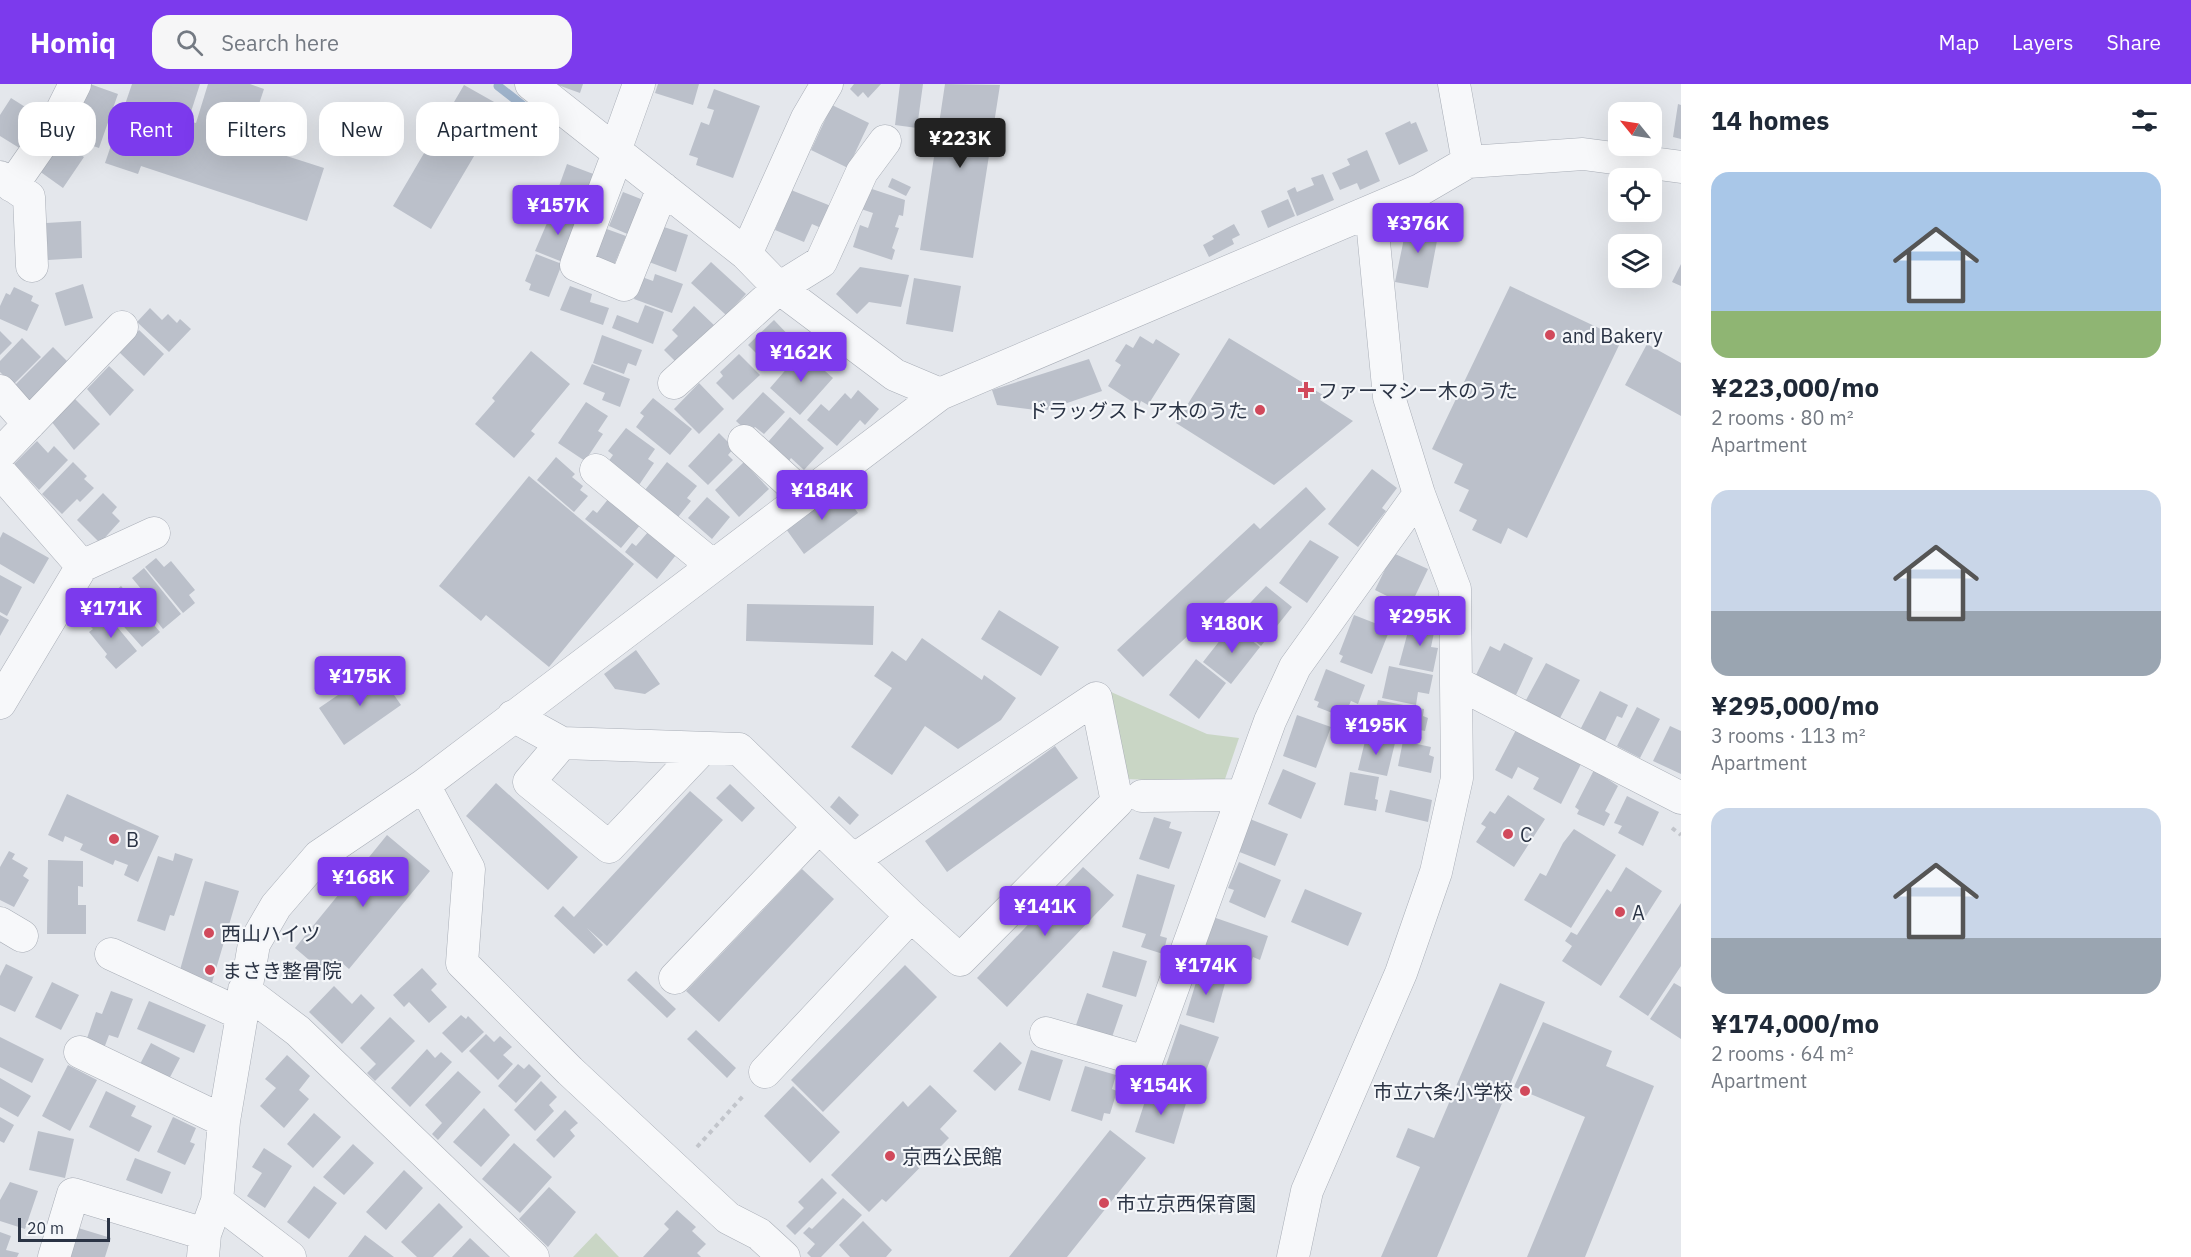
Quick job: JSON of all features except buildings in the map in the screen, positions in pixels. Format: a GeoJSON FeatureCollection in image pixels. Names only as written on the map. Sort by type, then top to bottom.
{"type":"FeatureCollection","features":[{"type":"Feature","properties":{"kind":"street"},"geometry":{"type":"LineString","coordinates":[[32,266],[29,197],[6,181],[55,124],[75,84]]}},
{"type":"Feature","properties":{"kind":"street"},"geometry":{"type":"LineString","coordinates":[[533,84],[746,254],[779,288],[895,375],[940,394]]}},
{"type":"Feature","properties":{"kind":"street"},"geometry":{"type":"LineString","coordinates":[[639,84],[576,265],[624,285],[663,188]]}},
{"type":"Feature","properties":{"kind":"street"},"geometry":{"type":"LineString","coordinates":[[746,254],[807,118],[827,84]]}},
{"type":"Feature","properties":{"kind":"street"},"geometry":{"type":"LineString","coordinates":[[1454,84],[1468,162]]}},
{"type":"Feature","properties":{"kind":"street"},"geometry":{"type":"LineString","coordinates":[[674,383],[779,288],[821,262],[861,172],[885,141]]}},
{"type":"Feature","properties":{"kind":"street"},"geometry":{"type":"LineString","coordinates":[[54,1257],[73,1194],[204,1246],[217,1201],[224,1121],[254,944],[276,906],[319,856],[424,785],[940,394],[1420,190],[1468,162],[1583,154],[1681,167]]}},
{"type":"Feature","properties":{"kind":"street"},"geometry":{"type":"LineString","coordinates":[[1293,1257],[1307,1191],[1401,973],[1436,872],[1457,778],[1455,589],[1419,494],[1389,397],[1371,211]]}},
{"type":"Feature","properties":{"kind":"street"},"geometry":{"type":"LineString","coordinates":[[0,454],[122,327]]}},
{"type":"Feature","properties":{"kind":"street"},"geometry":{"type":"LineString","coordinates":[[0,391],[29,423]]}},
{"type":"Feature","properties":{"kind":"street"},"geometry":{"type":"LineString","coordinates":[[744,441],[804,496]]}},
{"type":"Feature","properties":{"kind":"street"},"geometry":{"type":"LineString","coordinates":[[596,470],[712,565]]}},
{"type":"Feature","properties":{"kind":"street"},"geometry":{"type":"LineString","coordinates":[[0,472],[82,566]]}},
{"type":"Feature","properties":{"kind":"street"},"geometry":{"type":"LineString","coordinates":[[1046,1034],[1146,1062],[1242,795],[1270,721],[1294,667],[1419,494]]}},
{"type":"Feature","properties":{"kind":"street"},"geometry":{"type":"LineString","coordinates":[[0,703],[82,566],[154,533]]}},
{"type":"Feature","properties":{"kind":"street"},"geometry":{"type":"LineString","coordinates":[[1457,682],[1681,798]]}},
{"type":"Feature","properties":{"kind":"street"},"geometry":{"type":"LineString","coordinates":[[513,716],[562,743],[739,749],[818,828],[960,960],[1117,802],[1096,698],[853,860]]}},
{"type":"Feature","properties":{"kind":"street"},"geometry":{"type":"LineString","coordinates":[[562,743],[529,782],[609,847],[703,748]]}},
{"type":"Feature","properties":{"kind":"street"},"geometry":{"type":"LineString","coordinates":[[424,785],[469,869],[462,963],[570,1071],[728,1218],[759,1234],[784,1257]]}},
{"type":"Feature","properties":{"kind":"street"},"geometry":{"type":"LineString","coordinates":[[1142,796],[1242,795]]}},
{"type":"Feature","properties":{"kind":"street"},"geometry":{"type":"LineString","coordinates":[[675,978],[818,828]]}},
{"type":"Feature","properties":{"kind":"street"},"geometry":{"type":"LineString","coordinates":[[765,1072],[911,916]]}},
{"type":"Feature","properties":{"kind":"street"},"geometry":{"type":"LineString","coordinates":[[111,954],[243,1002],[298,1031],[533,1257]]}},
{"type":"Feature","properties":{"kind":"street"},"geometry":{"type":"LineString","coordinates":[[80,1052],[224,1121]]}},
{"type":"Feature","properties":{"kind":"street"},"geometry":{"type":"LineString","coordinates":[[217,1201],[290,1257]]}},
{"type":"Feature","properties":{"kind":"path"},"geometry":{"type":"LineString","coordinates":[[676,1169],[765,1072]]}},
{"type":"Feature","properties":{"kind":"green space"},"geometry":{"type":"Polygon","coordinates":[[[1111,692],[1207,734],[1239,738],[1224,782],[1123,779],[1111,692]]]}},
{"type":"Feature","properties":{"kind":"green space"},"geometry":{"type":"Polygon","coordinates":[[[596,1233],[619,1257],[573,1257],[596,1233]]]}},
{"type":"Feature","properties":{"kind":"waterway"},"geometry":{"type":"LineString","coordinates":[[498,86],[519,102]]}},
{"type":"Feature","properties":{"kind":"place","name":"and Bakery"},"geometry":{"type":"Point","coordinates":[1550,335]}},
{"type":"Feature","properties":{"kind":"place","name":"ファーマシー木のうた"},"geometry":{"type":"Point","coordinates":[1306,390]}},
{"type":"Feature","properties":{"kind":"place","name":"ドラッグストア木のうた"},"geometry":{"type":"Point","coordinates":[1260,410]}},
{"type":"Feature","properties":{"kind":"place","name":"C"},"geometry":{"type":"Point","coordinates":[1508,834]}},
{"type":"Feature","properties":{"kind":"place","name":"B"},"geometry":{"type":"Point","coordinates":[114,839]}},
{"type":"Feature","properties":{"kind":"place","name":"A"},"geometry":{"type":"Point","coordinates":[1620,912]}},
{"type":"Feature","properties":{"kind":"place","name":"西山ハイツ"},"geometry":{"type":"Point","coordinates":[209,933]}},
{"type":"Feature","properties":{"kind":"place","name":"まさき整骨院"},"geometry":{"type":"Point","coordinates":[210,970]}},
{"type":"Feature","properties":{"kind":"place","name":"市立六条小学校"},"geometry":{"type":"Point","coordinates":[1525,1091]}},
{"type":"Feature","properties":{"kind":"place","name":"京西公民館"},"geometry":{"type":"Point","coordinates":[890,1156]}},
{"type":"Feature","properties":{"kind":"place","name":"市立京西保育園"},"geometry":{"type":"Point","coordinates":[1104,1203]}}]}
